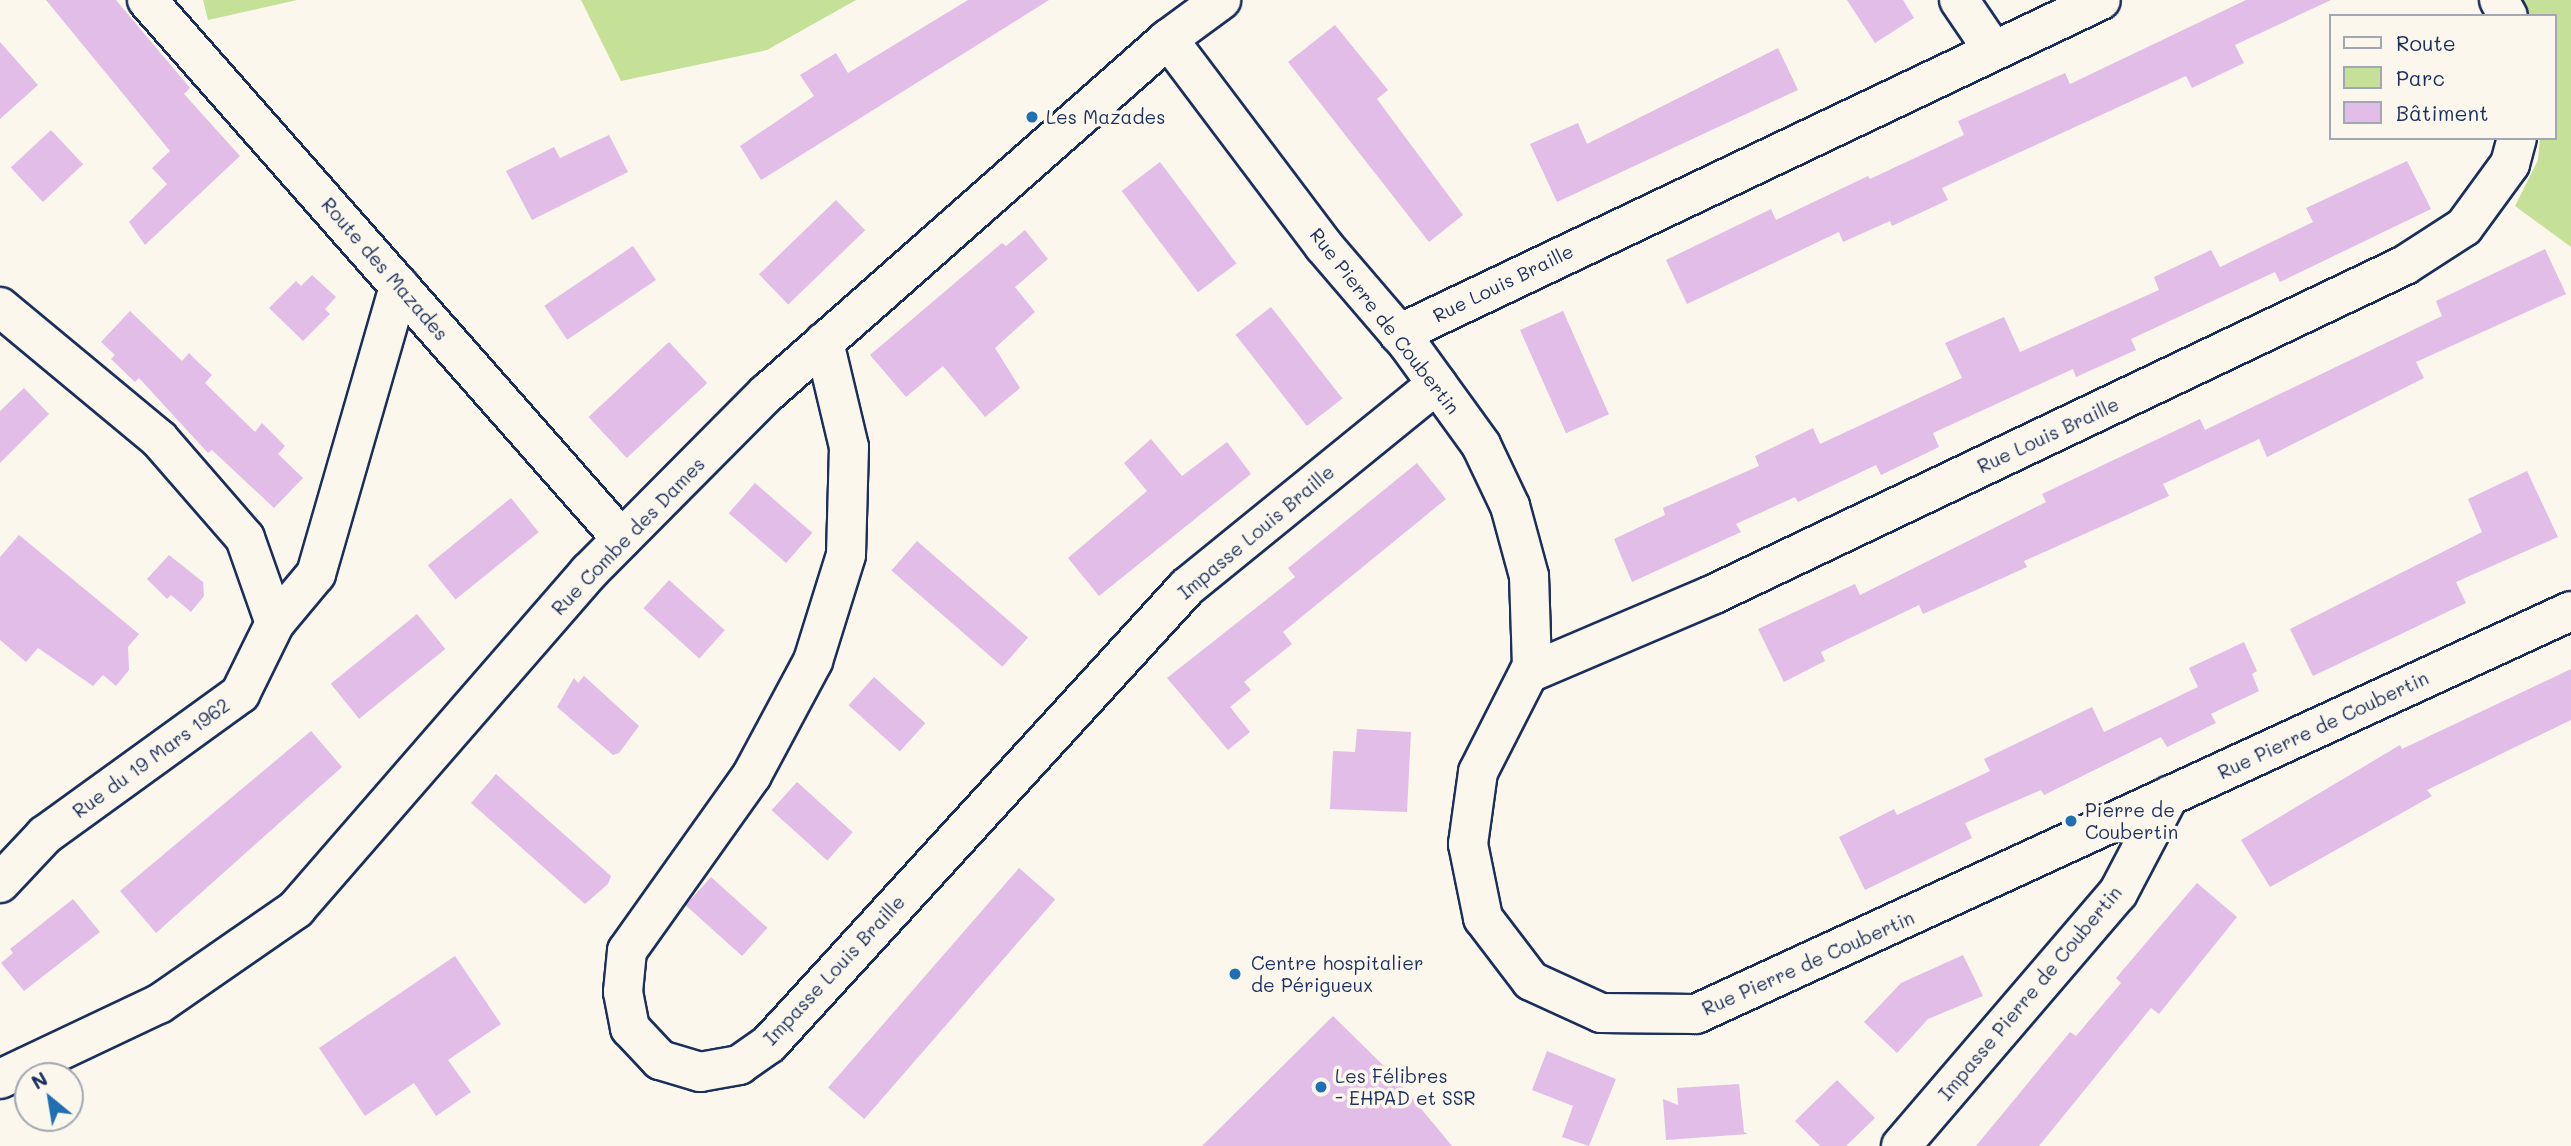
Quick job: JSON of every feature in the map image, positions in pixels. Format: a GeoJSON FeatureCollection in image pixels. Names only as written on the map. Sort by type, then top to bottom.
{"type":"FeatureCollection","features":[{"type":"Feature","properties":{"kind":"street","name":"Route des Mazades"},"geometry":{"type":"LineString","coordinates":[[147,0],[622,539]]}},
{"type":"Feature","properties":{"kind":"street","name":"Rue Combe des Dames"},"geometry":{"type":"LineString","coordinates":[[0,1079],[159,1004],[296,909],[622,539],[824,342],[1168,38],[1221,0]]}},
{"type":"Feature","properties":{"kind":"street"},"geometry":{"type":"LineString","coordinates":[[1959,0],[1993,50]]}},
{"type":"Feature","properties":{"kind":"street","name":"Rue Louis Braille"},"geometry":{"type":"LineString","coordinates":[[1399,334],[2101,0]]}},
{"type":"Feature","properties":{"kind":"street","name":"Rue Pierre de Coubertin"},"geometry":{"type":"LineString","coordinates":[[1168,38],[1324,246],[1399,334],[1437,384],[1481,445],[1510,506],[1529,576],[1532,666],[1478,772],[1468,844],[1483,918],[1531,981],[1601,1013],[1696,1014],[2571,611]]}},
{"type":"Feature","properties":{"kind":"street","name":"Rue Louis Braille"},"geometry":{"type":"LineString","coordinates":[[1529,673],[1712,595],[2405,265],[2464,228],[2510,164],[2516,140]]}},
{"type":"Feature","properties":{"kind":"street","name":"Rue du 19 Mars 1962"},"geometry":{"type":"LineString","coordinates":[[0,883],[45,835],[240,694],[275,623],[316,574],[399,286]]}},
{"type":"Feature","properties":{"kind":"street"},"geometry":{"type":"LineString","coordinates":[[0,307],[159,439],[245,538],[275,623]]}},
{"type":"Feature","properties":{"kind":"street","name":"Impasse Louis Braille"},"geometry":{"type":"LineString","coordinates":[[824,342],[849,447],[846,555],[813,662],[752,775],[627,950],[623,992],[630,1028],[660,1060],[701,1072],[739,1065],[769,1044],[1187,587],[1437,384]]}},
{"type":"Feature","properties":{"kind":"street","name":"Impasse Pierre de Coubertin"},"geometry":{"type":"LineString","coordinates":[[1901,1146],[2118,893],[2169,796]]}},
{"type":"Feature","properties":{"kind":"green space"},"geometry":{"type":"Polygon","coordinates":[[[203,0],[297,0],[208,20],[203,0]]]}},
{"type":"Feature","properties":{"kind":"green space"},"geometry":{"type":"Polygon","coordinates":[[[581,0],[856,0],[767,50],[621,81],[581,0]]]}},
{"type":"Feature","properties":{"kind":"green space"},"geometry":{"type":"Polygon","coordinates":[[[2510,0],[2571,0],[2571,247],[2515,206],[2538,160],[2540,140],[2557,140],[2557,14],[2515,14],[2510,0]]]}},
{"type":"Feature","properties":{"kind":"building"},"geometry":{"type":"Polygon","coordinates":[[[46,0],[116,0],[190,88],[184,94],[240,156],[145,245],[129,222],[167,184],[152,168],[170,151],[46,0]]]}},
{"type":"Feature","properties":{"kind":"building"},"geometry":{"type":"Polygon","coordinates":[[[968,0],[1049,0],[761,180],[740,146],[814,96],[800,75],[836,53],[848,73],[968,0]]]}},
{"type":"Feature","properties":{"kind":"building"},"geometry":{"type":"Polygon","coordinates":[[[1847,0],[1903,0],[1914,18],[1875,43],[1847,0]]]}},
{"type":"Feature","properties":{"kind":"building"},"geometry":{"type":"Polygon","coordinates":[[[2246,0],[2331,0],[2235,45],[2244,63],[2192,88],[2186,76],[1942,188],[1948,200],[1892,226],[1890,221],[1843,242],[1839,232],[1687,304],[1666,260],[1771,209],[1776,220],[1868,176],[1870,179],[1964,135],[1958,121],[2065,73],[2070,84],[2246,0]]]}},
{"type":"Feature","properties":{"kind":"building"},"geometry":{"type":"Polygon","coordinates":[[[1335,25],[1388,90],[1377,99],[1463,215],[1429,242],[1288,62],[1335,25]]]}},
{"type":"Feature","properties":{"kind":"building"},"geometry":{"type":"Polygon","coordinates":[[[0,42],[38,85],[0,119],[0,42]]]}},
{"type":"Feature","properties":{"kind":"building"},"geometry":{"type":"Polygon","coordinates":[[[1778,48],[1798,90],[1557,202],[1530,144],[1578,123],[1587,144],[1778,48]]]}},
{"type":"Feature","properties":{"kind":"building"},"geometry":{"type":"Polygon","coordinates":[[[51,130],[83,164],[43,202],[11,168],[51,130]]]}},
{"type":"Feature","properties":{"kind":"building"},"geometry":{"type":"Polygon","coordinates":[[[609,135],[628,172],[532,220],[506,171],[554,147],[560,158],[609,135]]]}},
{"type":"Feature","properties":{"kind":"building"},"geometry":{"type":"Polygon","coordinates":[[[2407,161],[2431,209],[2280,282],[2275,272],[2131,339],[2136,350],[2076,377],[2073,369],[1933,433],[1939,447],[1881,475],[1876,465],[1798,502],[1795,497],[1736,524],[1741,532],[1632,582],[1614,539],[1665,515],[1663,508],[1759,466],[1755,456],[1813,428],[1820,444],[1962,378],[1945,343],[2004,317],[2020,352],[2159,290],[2154,277],[2211,250],[2220,267],[2313,222],[2306,208],[2407,161]]]}},
{"type":"Feature","properties":{"kind":"building"},"geometry":{"type":"Polygon","coordinates":[[[1160,162],[1236,263],[1198,292],[1122,191],[1160,162]]]}},
{"type":"Feature","properties":{"kind":"building"},"geometry":{"type":"Polygon","coordinates":[[[836,200],[865,230],[788,305],[759,274],[836,200]]]}},
{"type":"Feature","properties":{"kind":"building"},"geometry":{"type":"Polygon","coordinates":[[[1025,230],[1048,259],[1015,287],[1035,312],[995,348],[1020,388],[985,417],[943,366],[906,397],[870,355],[1002,243],[1006,246],[1025,230]]]}},
{"type":"Feature","properties":{"kind":"building"},"geometry":{"type":"Polygon","coordinates":[[[633,246],[656,280],[567,340],[544,306],[633,246]]]}},
{"type":"Feature","properties":{"kind":"building"},"geometry":{"type":"Polygon","coordinates":[[[2545,249],[2566,294],[2416,362],[2424,378],[2267,457],[2259,439],[2163,484],[2169,496],[2024,561],[2027,567],[1923,614],[1919,605],[1821,652],[1825,661],[1784,682],[1758,629],[1855,584],[1860,595],[2046,502],[2042,494],[2200,419],[2205,430],[2442,316],[2436,301],[2545,249]]]}},
{"type":"Feature","properties":{"kind":"building"},"geometry":{"type":"Polygon","coordinates":[[[312,275],[336,297],[325,309],[330,314],[303,341],[269,308],[296,281],[301,286],[312,275]]]}},
{"type":"Feature","properties":{"kind":"building"},"geometry":{"type":"Polygon","coordinates":[[[1271,307],[1342,398],[1307,426],[1236,335],[1271,307]]]}},
{"type":"Feature","properties":{"kind":"building"},"geometry":{"type":"Polygon","coordinates":[[[130,311],[182,361],[189,353],[212,375],[205,383],[255,432],[262,423],[285,446],[278,454],[303,478],[274,508],[212,450],[208,453],[139,378],[135,382],[111,359],[115,355],[101,342],[130,311]]]}},
{"type":"Feature","properties":{"kind":"building"},"geometry":{"type":"Polygon","coordinates":[[[1563,311],[1609,414],[1566,433],[1520,330],[1563,311]]]}},
{"type":"Feature","properties":{"kind":"building"},"geometry":{"type":"Polygon","coordinates":[[[669,342],[707,383],[627,458],[589,417],[669,342]]]}},
{"type":"Feature","properties":{"kind":"building"},"geometry":{"type":"Polygon","coordinates":[[[24,388],[49,414],[0,463],[0,411],[24,388]]]}},
{"type":"Feature","properties":{"kind":"building"},"geometry":{"type":"Polygon","coordinates":[[[1151,439],[1182,476],[1227,442],[1251,474],[1099,596],[1068,558],[1147,491],[1124,463],[1151,439]]]}},
{"type":"Feature","properties":{"kind":"building"},"geometry":{"type":"Polygon","coordinates":[[[1417,463],[1446,499],[1283,632],[1292,644],[1244,682],[1251,690],[1230,707],[1250,732],[1228,750],[1167,678],[1295,577],[1288,568],[1417,463]]]}},
{"type":"Feature","properties":{"kind":"building"},"geometry":{"type":"Polygon","coordinates":[[[2527,471],[2558,537],[2456,582],[2466,603],[2313,676],[2290,629],[2482,532],[2468,499],[2527,471]]]}},
{"type":"Feature","properties":{"kind":"building"},"geometry":{"type":"Polygon","coordinates":[[[755,483],[812,533],[786,563],[729,513],[755,483]]]}},
{"type":"Feature","properties":{"kind":"building"},"geometry":{"type":"Polygon","coordinates":[[[511,498],[539,532],[456,600],[428,565],[511,498]]]}},
{"type":"Feature","properties":{"kind":"building"},"geometry":{"type":"Polygon","coordinates":[[[19,535],[139,634],[128,647],[129,670],[116,686],[103,675],[93,686],[38,648],[26,662],[0,640],[0,557],[19,535]]]}},
{"type":"Feature","properties":{"kind":"building"},"geometry":{"type":"Polygon","coordinates":[[[917,541],[1028,637],[1002,667],[891,570],[917,541]]]}},
{"type":"Feature","properties":{"kind":"building"},"geometry":{"type":"Polygon","coordinates":[[[169,555],[203,582],[204,596],[191,612],[171,595],[167,599],[147,579],[169,555]]]}},
{"type":"Feature","properties":{"kind":"building"},"geometry":{"type":"Polygon","coordinates":[[[669,580],[725,630],[699,658],[644,608],[669,580]]]}},
{"type":"Feature","properties":{"kind":"building"},"geometry":{"type":"Polygon","coordinates":[[[417,614],[445,649],[359,719],[331,684],[417,614]]]}},
{"type":"Feature","properties":{"kind":"building"},"geometry":{"type":"Polygon","coordinates":[[[2244,642],[2257,671],[2252,674],[2259,691],[2211,714],[2216,723],[2167,747],[2161,737],[2044,795],[2041,790],[1965,823],[1972,838],[1865,890],[1839,837],[1894,809],[1897,815],[1990,771],[1984,759],[2092,707],[2104,732],[2198,687],[2189,668],[2244,642]]]}},
{"type":"Feature","properties":{"kind":"building"},"geometry":{"type":"Polygon","coordinates":[[[2571,669],[2571,720],[2427,790],[2432,796],[2270,887],[2241,840],[2400,745],[2402,749],[2571,669]]]}},
{"type":"Feature","properties":{"kind":"building"},"geometry":{"type":"Polygon","coordinates":[[[584,676],[639,726],[619,753],[613,755],[557,707],[574,678],[578,683],[584,676]]]}},
{"type":"Feature","properties":{"kind":"building"},"geometry":{"type":"Polygon","coordinates":[[[874,677],[925,723],[900,751],[849,705],[874,677]]]}},
{"type":"Feature","properties":{"kind":"building"},"geometry":{"type":"Polygon","coordinates":[[[1357,729],[1411,732],[1407,812],[1330,809],[1333,751],[1355,752],[1357,729]]]}},
{"type":"Feature","properties":{"kind":"building"},"geometry":{"type":"Polygon","coordinates":[[[311,731],[342,767],[156,933],[120,891],[311,731]]]}},
{"type":"Feature","properties":{"kind":"building"},"geometry":{"type":"Polygon","coordinates":[[[496,774],[611,876],[608,884],[585,904],[471,803],[496,774]]]}},
{"type":"Feature","properties":{"kind":"building"},"geometry":{"type":"Polygon","coordinates":[[[797,782],[853,832],[827,860],[772,810],[797,782]]]}},
{"type":"Feature","properties":{"kind":"building"},"geometry":{"type":"Polygon","coordinates":[[[1019,868],[1055,899],[864,1119],[828,1088],[1019,868]]]}},
{"type":"Feature","properties":{"kind":"building"},"geometry":{"type":"Polygon","coordinates":[[[711,877],[767,928],[742,956],[686,905],[711,877]]]}},
{"type":"Feature","properties":{"kind":"building"},"geometry":{"type":"Polygon","coordinates":[[[2197,883],[2237,917],[2159,1014],[2151,1008],[2039,1146],[1976,1146],[2070,1032],[2076,1036],[2121,983],[2116,978],[2197,883]]]}},
{"type":"Feature","properties":{"kind":"building"},"geometry":{"type":"Polygon","coordinates":[[[73,899],[100,932],[24,991],[1,963],[13,953],[10,949],[73,899]]]}},
{"type":"Feature","properties":{"kind":"building"},"geometry":{"type":"Polygon","coordinates":[[[1963,955],[1983,996],[1928,1019],[1897,1053],[1864,1022],[1901,983],[1963,955]]]}},
{"type":"Feature","properties":{"kind":"building"},"geometry":{"type":"Polygon","coordinates":[[[455,956],[501,1024],[448,1060],[471,1092],[436,1116],[414,1083],[365,1116],[319,1048],[455,956]]]}},
{"type":"Feature","properties":{"kind":"building","name":"Les Félibres - EHPAD et SSR"},"geometry":{"type":"Polygon","coordinates":[[[1333,1016],[1394,1076],[1452,1146],[1202,1146],[1333,1016]]]}},
{"type":"Feature","properties":{"kind":"building"},"geometry":{"type":"Polygon","coordinates":[[[1547,1051],[1616,1079],[1589,1146],[1562,1137],[1573,1106],[1532,1090],[1547,1051]]]}},
{"type":"Feature","properties":{"kind":"building"},"geometry":{"type":"Polygon","coordinates":[[[1837,1080],[1875,1118],[1846,1146],[1820,1146],[1795,1121],[1837,1080]]]}},
{"type":"Feature","properties":{"kind":"building"},"geometry":{"type":"Polygon","coordinates":[[[1739,1084],[1744,1132],[1748,1134],[1666,1140],[1663,1099],[1678,1105],[1677,1088],[1739,1084]]]}},
{"type":"Feature","properties":{"kind":"place","name":"Les Mazades"},"geometry":{"type":"Point","coordinates":[1032,117]}},
{"type":"Feature","properties":{"kind":"place","name":"Pierre de Coubertin"},"geometry":{"type":"Point","coordinates":[2071,821]}},
{"type":"Feature","properties":{"kind":"place","name":"Centre hospitalier de Périgueux"},"geometry":{"type":"Point","coordinates":[1235,974]}},
{"type":"Feature","properties":{"kind":"place","name":"Les Félibres - EHPAD et SSR"},"geometry":{"type":"Point","coordinates":[1321,1087]}}]}
